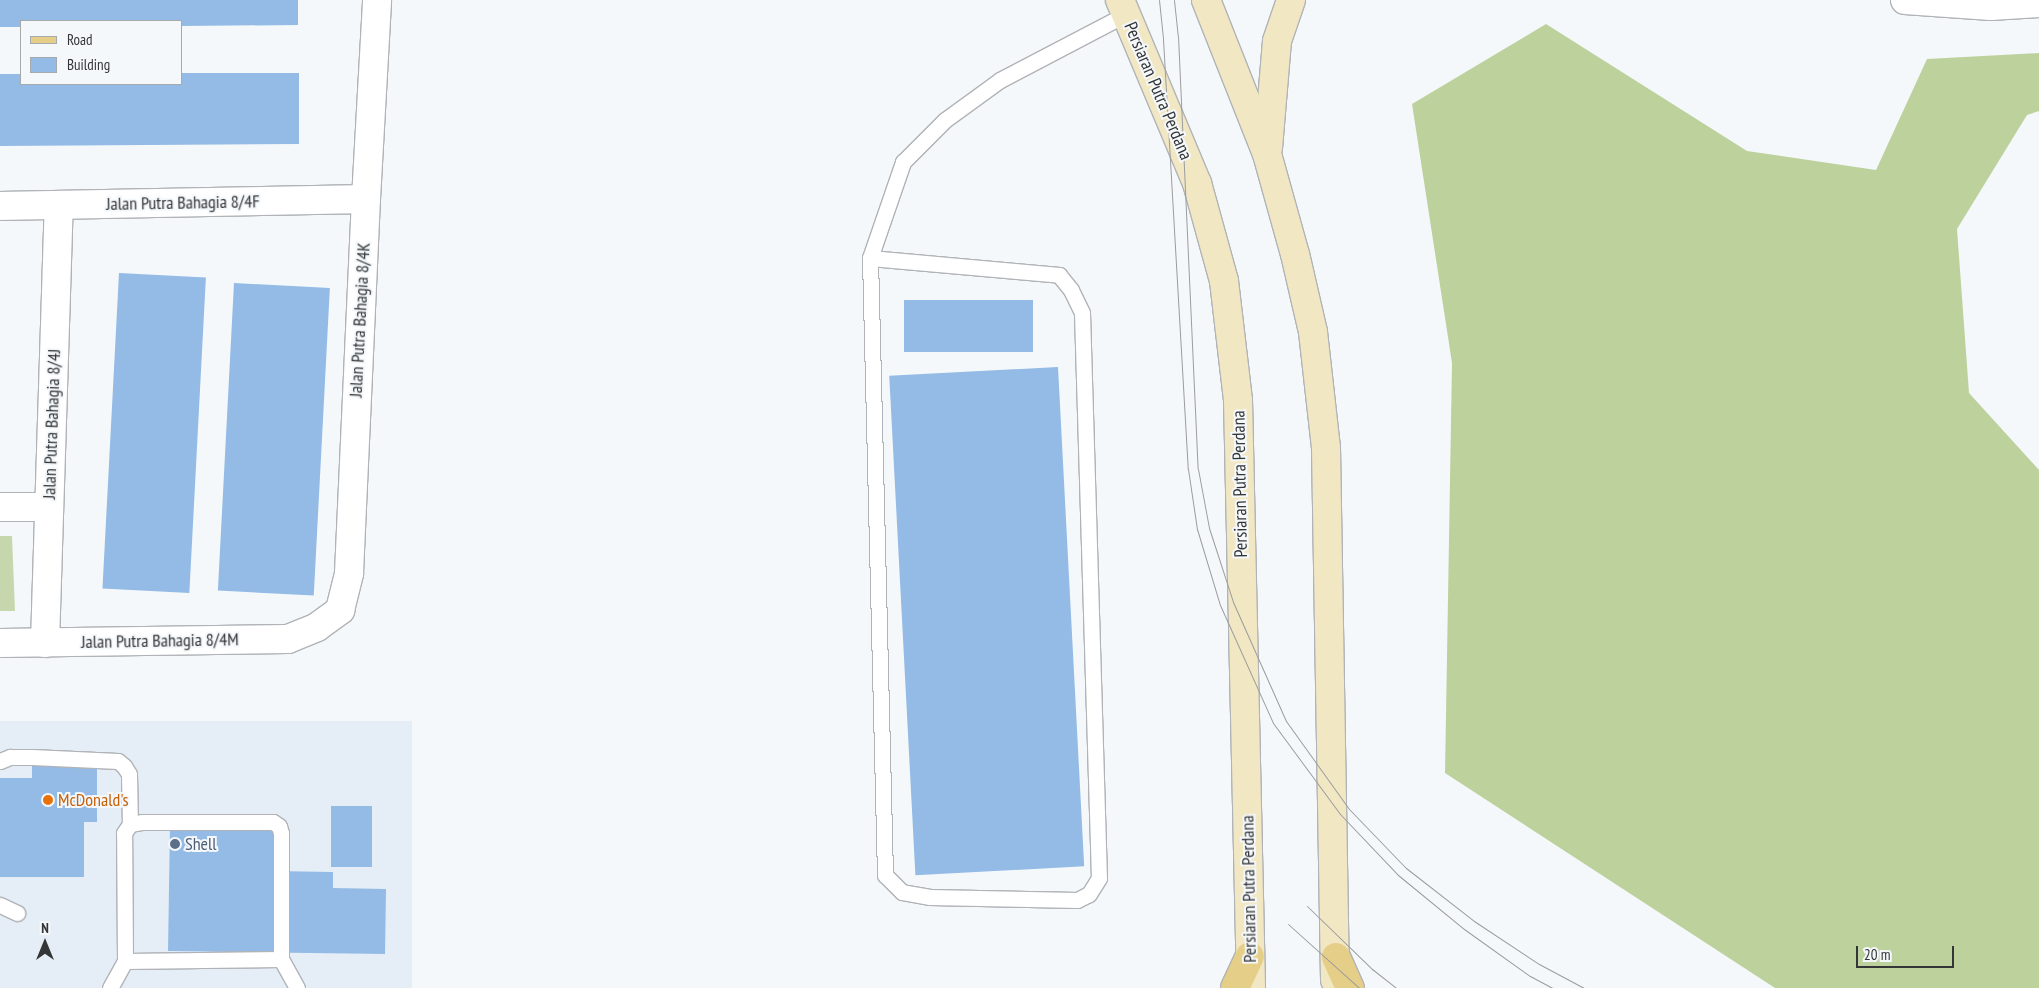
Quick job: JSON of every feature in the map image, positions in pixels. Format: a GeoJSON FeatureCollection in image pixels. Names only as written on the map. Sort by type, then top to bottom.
{"type":"FeatureCollection","features":[{"type":"Feature","properties":{"kind":"main road"},"geometry":{"type":"LineString","coordinates":[[1206,0],[1267,154],[1295,254],[1313,332],[1326,448],[1336,957],[1335,988]]}},
{"type":"Feature","properties":{"kind":"main road"},"geometry":{"type":"LineString","coordinates":[[1267,154],[1277,41],[1291,0]]}},
{"type":"Feature","properties":{"kind":"main road","name":"Persiaran Putra Perdana"},"geometry":{"type":"LineString","coordinates":[[1123,7],[1197,183],[1224,281],[1238,400],[1251,988]]}},
{"type":"Feature","properties":{"kind":"main road"},"geometry":{"type":"LineString","coordinates":[[1235,988],[1250,956]]}},
{"type":"Feature","properties":{"kind":"main road"},"geometry":{"type":"LineString","coordinates":[[1336,957],[1350,988]]}},
{"type":"Feature","properties":{"kind":"street","name":"Jalan Putra Bahagia 8/4K"},"geometry":{"type":"LineString","coordinates":[[317,627],[340,610],[349,573],[377,0]]}},
{"type":"Feature","properties":{"kind":"street"},"geometry":{"type":"LineString","coordinates":[[1905,0],[1991,6],[2039,3]]}},
{"type":"Feature","properties":{"kind":"street","name":"Jalan Putra Bahagia 8/4F"},"geometry":{"type":"LineString","coordinates":[[0,206],[366,199]]}},
{"type":"Feature","properties":{"kind":"street","name":"Jalan Putra Bahagia 8/4J"},"geometry":{"type":"LineString","coordinates":[[44,643],[59,206]]}},
{"type":"Feature","properties":{"kind":"street"},"geometry":{"type":"LineString","coordinates":[[0,507],[49,507]]}},
{"type":"Feature","properties":{"kind":"street","name":"Jalan Putra Bahagia 8/4M"},"geometry":{"type":"LineString","coordinates":[[0,643],[288,638],[317,627]]}},
{"type":"Feature","properties":{"kind":"lane"},"geometry":{"type":"LineString","coordinates":[[870,258],[1059,275],[1071,290],[1082,313],[1099,878],[1088,894],[1077,900],[930,897],[902,892],[886,875],[870,258],[903,162],[945,120],[1000,80],[1123,7]]}},
{"type":"Feature","properties":{"kind":"lane"},"geometry":{"type":"LineString","coordinates":[[0,761],[10,758],[118,761],[129,774],[130,824],[124,832],[125,961],[110,988]]}},
{"type":"Feature","properties":{"kind":"lane"},"geometry":{"type":"LineString","coordinates":[[130,824],[143,822],[274,822],[279,826],[281,832],[281,959],[297,988]]}},
{"type":"Feature","properties":{"kind":"lane"},"geometry":{"type":"LineString","coordinates":[[0,905],[17,913]]}},
{"type":"Feature","properties":{"kind":"lane"},"geometry":{"type":"LineString","coordinates":[[125,961],[281,959]]}},
{"type":"Feature","properties":{"kind":"shaded area"},"geometry":{"type":"Polygon","coordinates":[[[0,721],[412,721],[412,988],[0,988],[0,721]]]}},
{"type":"Feature","properties":{"kind":"green space"},"geometry":{"type":"Polygon","coordinates":[[[1546,24],[1747,151],[1876,170],[1927,59],[2039,53],[2039,111],[2027,115],[1957,229],[1969,393],[2039,470],[2039,988],[1775,988],[1445,773],[1452,363],[1412,104],[1546,24]]]}},
{"type":"Feature","properties":{"kind":"green space"},"geometry":{"type":"Polygon","coordinates":[[[0,536],[12,536],[15,611],[0,611],[0,536]]]}},
{"type":"Feature","properties":{"kind":"building"},"geometry":{"type":"Polygon","coordinates":[[[0,0],[298,0],[298,25],[182,26],[182,20],[20,20],[20,27],[0,27],[0,0]]]}},
{"type":"Feature","properties":{"kind":"building"},"geometry":{"type":"Polygon","coordinates":[[[182,73],[299,73],[299,144],[0,146],[0,74],[20,74],[20,85],[182,85],[182,73]]]}},
{"type":"Feature","properties":{"kind":"building"},"geometry":{"type":"Polygon","coordinates":[[[119,273],[206,278],[189,593],[102,589],[119,273]]]}},
{"type":"Feature","properties":{"kind":"building"},"geometry":{"type":"Polygon","coordinates":[[[234,283],[330,288],[314,596],[218,591],[234,283]]]}},
{"type":"Feature","properties":{"kind":"building"},"geometry":{"type":"Polygon","coordinates":[[[904,300],[1033,300],[1033,352],[904,352],[904,300]]]}},
{"type":"Feature","properties":{"kind":"building"},"geometry":{"type":"Polygon","coordinates":[[[1058,367],[1084,866],[915,875],[889,376],[1058,367]]]}},
{"type":"Feature","properties":{"kind":"building","name":"McDonald's"},"geometry":{"type":"Polygon","coordinates":[[[32,765],[97,765],[97,822],[84,822],[84,877],[0,877],[0,778],[32,778],[32,765]]]}},
{"type":"Feature","properties":{"kind":"building"},"geometry":{"type":"Polygon","coordinates":[[[331,806],[372,806],[372,867],[331,867],[331,806]]]}},
{"type":"Feature","properties":{"kind":"building"},"geometry":{"type":"Polygon","coordinates":[[[170,825],[273,826],[273,871],[333,872],[333,888],[386,889],[385,954],[168,951],[170,825]]]}},
{"type":"Feature","properties":{"kind":"tram line"},"geometry":{"type":"LineString","coordinates":[[1159,0],[1163,39],[1188,469],[1197,529],[1220,605],[1273,723],[1340,814],[1398,875],[1464,929],[1530,976],[1553,988]]}},
{"type":"Feature","properties":{"kind":"tram line"},"geometry":{"type":"LineString","coordinates":[[1174,0],[1178,36],[1198,469],[1209,528],[1233,602],[1286,721],[1349,809],[1406,868],[1474,921],[1539,964],[1584,988]]}},
{"type":"Feature","properties":{"kind":"tram line"},"geometry":{"type":"LineString","coordinates":[[1307,906],[1372,969],[1396,988]]}},
{"type":"Feature","properties":{"kind":"tram line"},"geometry":{"type":"LineString","coordinates":[[1288,924],[1359,988]]}},
{"type":"Feature","properties":{"kind":"place","name":"McDonald's"},"geometry":{"type":"Point","coordinates":[48,800]}},
{"type":"Feature","properties":{"kind":"place","name":"Shell"},"geometry":{"type":"Point","coordinates":[175,844]}}]}
